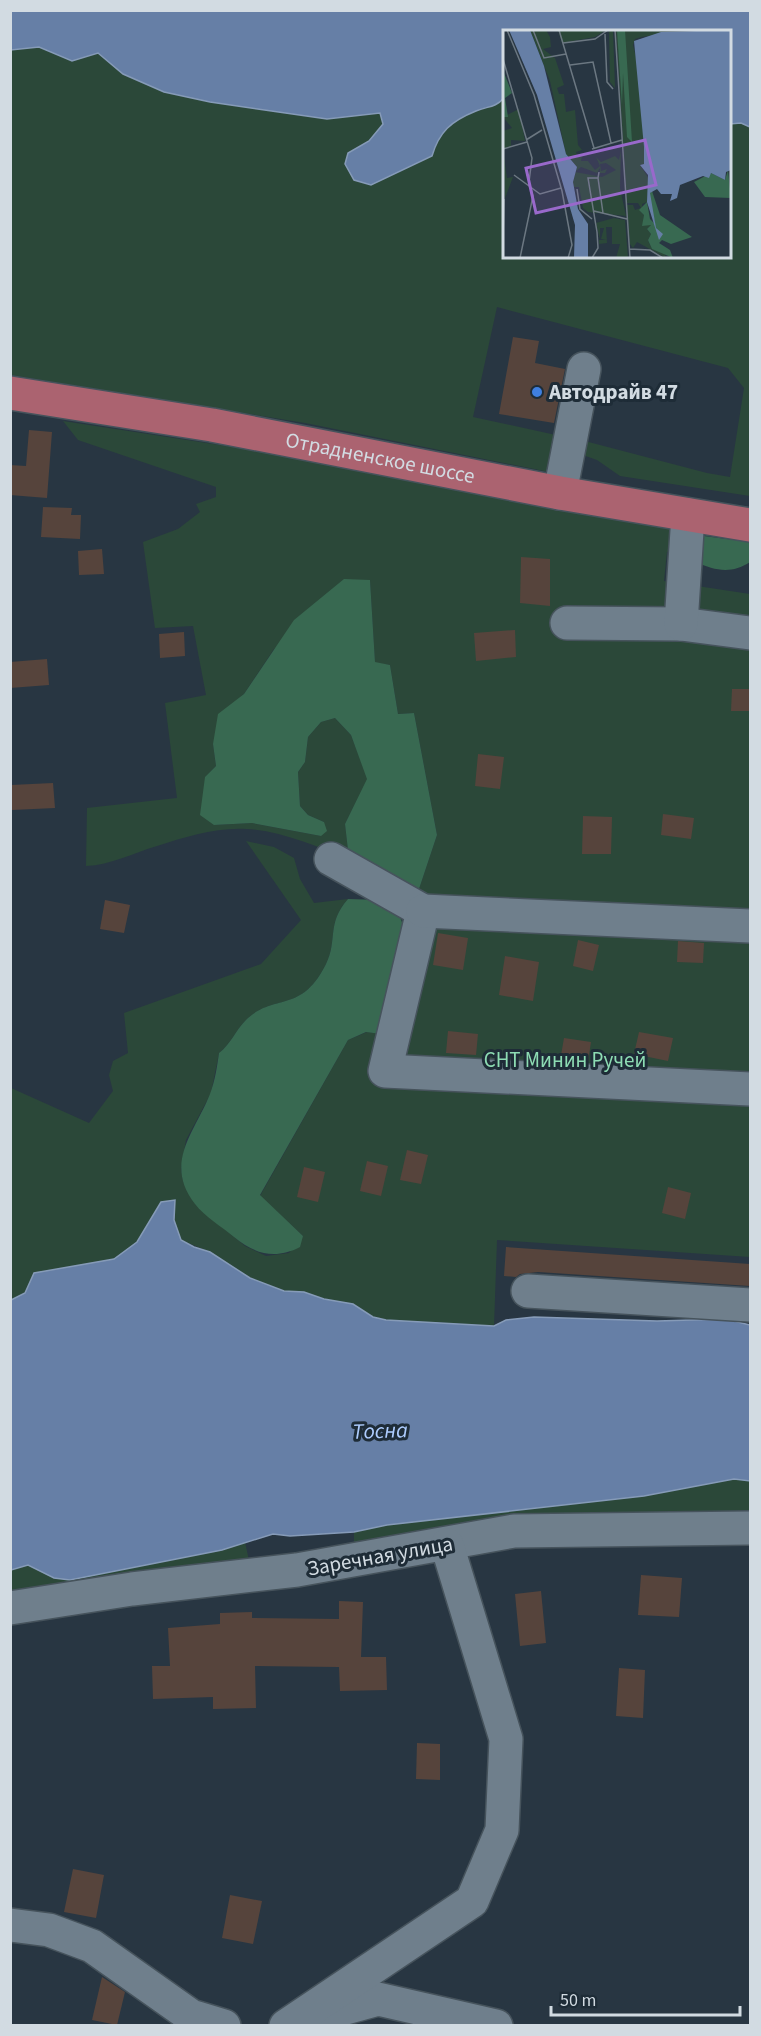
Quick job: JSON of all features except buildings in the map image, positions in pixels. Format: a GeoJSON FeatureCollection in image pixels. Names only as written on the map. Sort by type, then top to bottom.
{"type":"FeatureCollection","features":[{"type":"Feature","properties":{"kind":"main road","name":"Отрадненское шоссе"},"geometry":{"type":"LineString","coordinates":[[10,393],[212,425],[560,493],[750,525]]}},
{"type":"Feature","properties":{"kind":"street"},"geometry":{"type":"LineString","coordinates":[[560,493],[584,369]]}},
{"type":"Feature","properties":{"kind":"street"},"geometry":{"type":"LineString","coordinates":[[681,624],[688,515]]}},
{"type":"Feature","properties":{"kind":"street"},"geometry":{"type":"LineString","coordinates":[[567,623],[681,624],[750,633]]}},
{"type":"Feature","properties":{"kind":"street"},"geometry":{"type":"LineString","coordinates":[[331,859],[423,911],[750,926]]}},
{"type":"Feature","properties":{"kind":"street"},"geometry":{"type":"LineString","coordinates":[[423,911],[385,1071],[750,1089]]}},
{"type":"Feature","properties":{"kind":"street"},"geometry":{"type":"LineString","coordinates":[[528,1291],[750,1305]]}},
{"type":"Feature","properties":{"kind":"street","name":"Заречная улица"},"geometry":{"type":"LineString","coordinates":[[10,1608],[132,1589],[297,1570],[514,1532],[750,1528]]}},
{"type":"Feature","properties":{"kind":"street"},"geometry":{"type":"LineString","coordinates":[[281,2025],[472,1901],[502,1830],[506,1739],[447,1545]]}},
{"type":"Feature","properties":{"kind":"street"},"geometry":{"type":"LineString","coordinates":[[10,1925],[49,1930],[92,1946],[191,2016],[224,2025]]}},
{"type":"Feature","properties":{"kind":"street"},"geometry":{"type":"LineString","coordinates":[[281,2025],[378,1999],[496,2025]]}},
{"type":"Feature","properties":{"kind":"green space"},"geometry":{"type":"Polygon","coordinates":[[[39,47],[72,61],[98,53],[123,74],[164,92],[210,102],[327,119],[380,112],[384,123],[369,141],[348,153],[397,173],[432,156],[438,140],[453,123],[503,99],[503,258],[731,258],[731,124],[741,123],[750,127],[750,496],[620,476],[597,460],[577,453],[577,439],[730,477],[744,388],[728,368],[497,307],[473,417],[565,437],[549,472],[305,423],[11,375],[10,50],[39,47]]]}},
{"type":"Feature","properties":{"kind":"green space","name":"СНТ Минин Ручей"},"geometry":{"type":"Polygon","coordinates":[[[63,421],[449,480],[659,521],[674,530],[675,549],[667,552],[664,581],[750,594],[750,1257],[497,1240],[494,1326],[435,1322],[400,1323],[373,1317],[353,1304],[324,1299],[304,1292],[284,1291],[250,1278],[210,1252],[181,1240],[173,1220],[175,1200],[161,1202],[137,1242],[114,1259],[34,1273],[25,1293],[11,1300],[11,1088],[89,1123],[113,1091],[109,1075],[113,1061],[128,1053],[124,1013],[261,964],[301,920],[246,841],[274,847],[294,858],[300,879],[314,903],[348,899],[337,916],[329,955],[317,980],[297,997],[256,1012],[245,1021],[219,1053],[211,1093],[186,1140],[181,1169],[183,1181],[196,1205],[245,1246],[266,1256],[289,1253],[303,1236],[260,1196],[348,1040],[367,1032],[381,1034],[417,895],[437,835],[414,713],[398,714],[390,665],[375,663],[370,580],[274,649],[244,694],[235,702],[213,744],[216,766],[205,778],[214,825],[252,823],[321,836],[324,822],[308,815],[300,806],[298,772],[305,762],[308,737],[321,722],[335,718],[351,735],[368,779],[345,824],[349,859],[286,836],[260,830],[236,829],[190,836],[113,861],[86,866],[87,808],[177,798],[165,703],[206,695],[193,626],[155,628],[143,542],[178,529],[200,512],[196,504],[216,497],[216,487],[78,440],[63,421]]]}},
{"type":"Feature","properties":{"kind":"green space"},"geometry":{"type":"Polygon","coordinates":[[[704,536],[750,542],[750,562],[737,568],[723,570],[696,562],[698,539],[704,536]]]}},
{"type":"Feature","properties":{"kind":"green space"},"geometry":{"type":"Polygon","coordinates":[[[344,579],[370,580],[375,662],[390,665],[398,714],[414,713],[437,835],[417,895],[349,859],[345,824],[367,779],[351,735],[335,718],[321,722],[308,737],[305,762],[298,772],[300,806],[308,815],[324,822],[327,831],[321,836],[252,823],[214,825],[200,815],[205,777],[216,766],[213,744],[218,714],[244,694],[294,620],[344,579]]]}},
{"type":"Feature","properties":{"kind":"green space"},"geometry":{"type":"Polygon","coordinates":[[[348,899],[380,900],[400,917],[406,933],[381,1034],[366,1032],[348,1040],[260,1195],[303,1236],[300,1247],[282,1253],[266,1253],[242,1243],[195,1204],[186,1189],[182,1175],[185,1148],[212,1089],[219,1053],[255,1012],[297,997],[316,980],[329,955],[337,916],[348,899]]]}},
{"type":"Feature","properties":{"kind":"green space"},"geometry":{"type":"Polygon","coordinates":[[[734,1479],[750,1481],[750,1518],[354,1550],[354,1532],[387,1525],[644,1496],[734,1479]]]}},
{"type":"Feature","properties":{"kind":"green space"},"geometry":{"type":"Polygon","coordinates":[[[245,1542],[250,1565],[11,1599],[11,1570],[28,1565],[54,1578],[70,1580],[222,1550],[245,1542]]]}},
{"type":"Feature","properties":{"kind":"water"},"geometry":{"type":"Polygon","coordinates":[[[10,11],[750,11],[750,127],[741,123],[731,124],[731,30],[503,30],[503,99],[453,123],[438,140],[432,156],[371,185],[354,180],[345,164],[348,153],[369,141],[383,124],[380,113],[327,119],[210,102],[164,92],[123,74],[98,53],[72,61],[39,47],[11,50],[10,11]]]}},
{"type":"Feature","properties":{"kind":"water","name":"Тосна"},"geometry":{"type":"Polygon","coordinates":[[[175,1200],[174,1220],[181,1240],[210,1252],[250,1278],[284,1291],[304,1292],[324,1299],[353,1304],[373,1317],[386,1320],[494,1326],[506,1320],[534,1317],[657,1321],[726,1319],[750,1325],[750,1481],[734,1479],[644,1496],[387,1525],[354,1532],[290,1536],[273,1534],[222,1550],[70,1580],[54,1578],[28,1565],[11,1570],[11,1300],[25,1293],[34,1273],[114,1259],[137,1242],[161,1202],[175,1200]]]}},
{"type":"Feature","properties":{"kind":"place","name":"Автодрайв 47"},"geometry":{"type":"Point","coordinates":[537,392]}}]}
